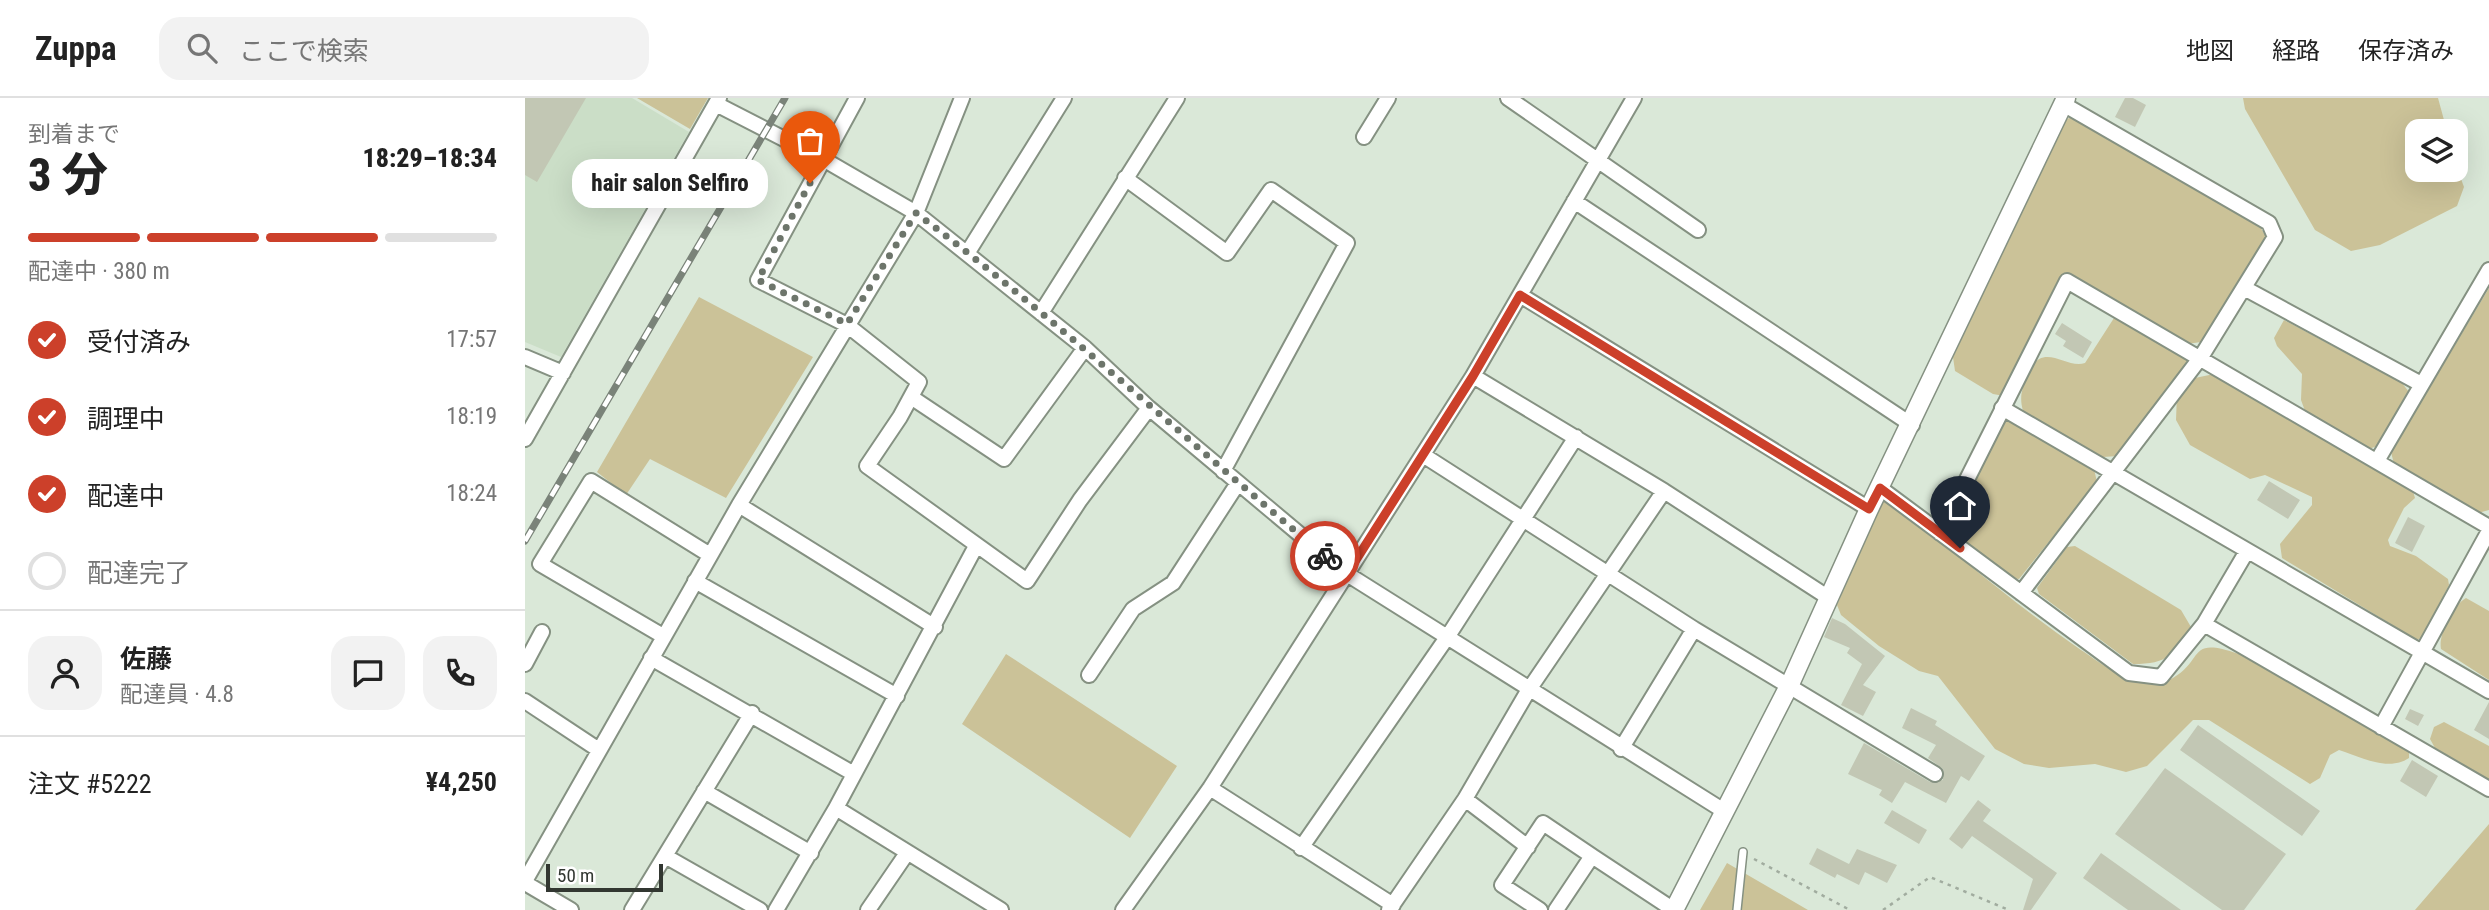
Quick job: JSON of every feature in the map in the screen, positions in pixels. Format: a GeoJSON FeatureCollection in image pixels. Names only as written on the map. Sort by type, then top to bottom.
{"type":"FeatureCollection","features":[{"type":"Feature","properties":{"kind":"street"},"geometry":{"type":"LineString","coordinates":[[857,98],[758,280],[847,324],[919,382],[867,466],[1027,581],[1080,500],[1149,408]]}},
{"type":"Feature","properties":{"kind":"street"},"geometry":{"type":"LineString","coordinates":[[571,910],[525,882],[739,505],[916,213],[962,98]]}},
{"type":"Feature","properties":{"kind":"street"},"geometry":{"type":"LineString","coordinates":[[968,252],[1064,98]]}},
{"type":"Feature","properties":{"kind":"street"},"geometry":{"type":"LineString","coordinates":[[1041,313],[1177,98]]}},
{"type":"Feature","properties":{"kind":"street"},"geometry":{"type":"LineString","coordinates":[[1364,137],[1388,98]]}},
{"type":"Feature","properties":{"kind":"street"},"geometry":{"type":"LineString","coordinates":[[1508,98],[1697,230]]}},
{"type":"Feature","properties":{"kind":"street"},"geometry":{"type":"LineString","coordinates":[[1123,910],[1210,788],[1473,376],[1574,201],[1600,162],[1634,98]]}},
{"type":"Feature","properties":{"kind":"street"},"geometry":{"type":"LineString","coordinates":[[525,439],[718,101],[916,213],[968,252],[1085,348],[1149,408],[1347,574],[1448,636],[1528,691],[1724,811]]}},
{"type":"Feature","properties":{"kind":"street"},"geometry":{"type":"LineString","coordinates":[[1540,910],[1502,885],[1543,823],[1674,910],[1790,684],[1869,509],[1912,425],[2064,101],[2269,223],[2275,237],[2246,289],[2201,357],[2021,593]]}},
{"type":"Feature","properties":{"kind":"street"},"geometry":{"type":"LineString","coordinates":[[1125,178],[1227,253],[1271,190],[1347,243],[1223,471]]}},
{"type":"Feature","properties":{"kind":"street"},"geometry":{"type":"LineString","coordinates":[[1574,201],[1912,425]]}},
{"type":"Feature","properties":{"kind":"street"},"geometry":{"type":"LineString","coordinates":[[2377,461],[2489,270]]}},
{"type":"Feature","properties":{"kind":"street"},"geometry":{"type":"LineString","coordinates":[[1940,533],[2067,281],[2201,357],[2489,529],[2382,727]]}},
{"type":"Feature","properties":{"kind":"street"},"geometry":{"type":"LineString","coordinates":[[2246,289],[2421,384]]}},
{"type":"Feature","properties":{"kind":"street"},"geometry":{"type":"LineString","coordinates":[[1520,295],[1869,509]]}},
{"type":"Feature","properties":{"kind":"street"},"geometry":{"type":"LineString","coordinates":[[911,397],[1004,459],[1085,348]]}},
{"type":"Feature","properties":{"kind":"street"},"geometry":{"type":"LineString","coordinates":[[525,357],[563,373]]}},
{"type":"Feature","properties":{"kind":"street"},"geometry":{"type":"LineString","coordinates":[[1473,376],[1664,491],[1829,598]]}},
{"type":"Feature","properties":{"kind":"street"},"geometry":{"type":"LineString","coordinates":[[2003,408],[2489,691]]}},
{"type":"Feature","properties":{"kind":"street"},"geometry":{"type":"LineString","coordinates":[[1301,848],[1448,636],[1576,437]]}},
{"type":"Feature","properties":{"kind":"street"},"geometry":{"type":"LineString","coordinates":[[1423,455],[1694,629],[1790,684],[1935,774]]}},
{"type":"Feature","properties":{"kind":"street"},"geometry":{"type":"LineString","coordinates":[[663,636],[540,564],[591,481],[710,555]]}},
{"type":"Feature","properties":{"kind":"street"},"geometry":{"type":"LineString","coordinates":[[1089,675],[1133,609],[1173,583],[1238,483]]}},
{"type":"Feature","properties":{"kind":"street"},"geometry":{"type":"LineString","coordinates":[[1880,488],[2129,673],[2161,677],[2204,624],[2247,551]]}},
{"type":"Feature","properties":{"kind":"street"},"geometry":{"type":"LineString","coordinates":[[1210,788],[1391,907],[1465,799],[1528,691],[1664,491]]}},
{"type":"Feature","properties":{"kind":"street"},"geometry":{"type":"LineString","coordinates":[[739,505],[935,626]]}},
{"type":"Feature","properties":{"kind":"street"},"geometry":{"type":"LineString","coordinates":[[776,910],[836,808],[976,546]]}},
{"type":"Feature","properties":{"kind":"street"},"geometry":{"type":"LineString","coordinates":[[695,581],[897,696]]}},
{"type":"Feature","properties":{"kind":"street"},"geometry":{"type":"LineString","coordinates":[[2204,624],[2489,789]]}},
{"type":"Feature","properties":{"kind":"street"},"geometry":{"type":"LineString","coordinates":[[1621,748],[1694,629]]}},
{"type":"Feature","properties":{"kind":"street"},"geometry":{"type":"LineString","coordinates":[[525,664],[542,632]]}},
{"type":"Feature","properties":{"kind":"street"},"geometry":{"type":"LineString","coordinates":[[651,657],[854,774]]}},
{"type":"Feature","properties":{"kind":"street"},"geometry":{"type":"LineString","coordinates":[[525,701],[599,750]]}},
{"type":"Feature","properties":{"kind":"street"},"geometry":{"type":"LineString","coordinates":[[632,910],[752,713]]}},
{"type":"Feature","properties":{"kind":"street"},"geometry":{"type":"LineString","coordinates":[[704,791],[811,853]]}},
{"type":"Feature","properties":{"kind":"street"},"geometry":{"type":"LineString","coordinates":[[1465,799],[1528,846]]}},
{"type":"Feature","properties":{"kind":"street"},"geometry":{"type":"LineString","coordinates":[[836,808],[1001,910]]}},
{"type":"Feature","properties":{"kind":"street"},"geometry":{"type":"LineString","coordinates":[[868,910],[907,853]]}},
{"type":"Feature","properties":{"kind":"street"},"geometry":{"type":"LineString","coordinates":[[665,856],[760,910]]}},
{"type":"Feature","properties":{"kind":"street"},"geometry":{"type":"LineString","coordinates":[[1556,910],[1592,856]]}},
{"type":"Feature","properties":{"kind":"lane"},"geometry":{"type":"LineString","coordinates":[[1737,910],[1743,852]]}},
{"type":"Feature","properties":{"kind":"path"},"geometry":{"type":"LineString","coordinates":[[1743,852],[1775,873],[1850,910]]}},
{"type":"Feature","properties":{"kind":"path"},"geometry":{"type":"LineString","coordinates":[[1883,910],[1930,877],[2009,910]]}},
{"type":"Feature","properties":{"kind":"shaded area"},"geometry":{"type":"Polygon","coordinates":[[[525,98],[632,98],[689,132],[561,357],[525,342],[525,98]]]}},
{"type":"Feature","properties":{"kind":"shaded area"},"geometry":{"type":"Polygon","coordinates":[[[637,98],[708,98],[690,129],[637,98]]]}},
{"type":"Feature","properties":{"kind":"shaded area"},"geometry":{"type":"Polygon","coordinates":[[[2243,98],[2438,98],[2444,119],[2405,119],[2405,182],[2462,182],[2464,187],[2457,206],[2380,245],[2351,251],[2315,230],[2245,109],[2243,98]]]}},
{"type":"Feature","properties":{"kind":"shaded area"},"geometry":{"type":"Polygon","coordinates":[[[2072,116],[2258,223],[2266,237],[2201,342],[2187,344],[2072,276],[2060,282],[2004,396],[1993,394],[1955,371],[1953,357],[2066,120],[2072,116]]]}},
{"type":"Feature","properties":{"kind":"shaded area"},"geometry":{"type":"Polygon","coordinates":[[[2489,288],[2489,510],[2478,513],[2394,464],[2391,452],[2489,288]]]}},
{"type":"Feature","properties":{"kind":"shaded area"},"geometry":{"type":"Polygon","coordinates":[[[699,297],[813,357],[726,498],[650,459],[626,495],[597,472],[699,297]]]}},
{"type":"Feature","properties":{"kind":"shaded area"},"geometry":{"type":"Polygon","coordinates":[[[2114,318],[2184,355],[2189,364],[2118,456],[2103,457],[2023,411],[2021,397],[2026,379],[2040,358],[2085,363],[2114,318]]]}},
{"type":"Feature","properties":{"kind":"shaded area"},"geometry":{"type":"Polygon","coordinates":[[[2284,320],[2402,383],[2409,392],[2380,445],[2369,449],[2305,411],[2301,400],[2302,374],[2277,346],[2274,338],[2284,320]]]}},
{"type":"Feature","properties":{"kind":"shaded area"},"geometry":{"type":"Polygon","coordinates":[[[2214,374],[2412,488],[2415,498],[2404,508],[2388,540],[2390,546],[2416,556],[2448,579],[2449,585],[2423,637],[2417,640],[2282,558],[2280,544],[2312,505],[2312,497],[2265,475],[2250,479],[2190,445],[2176,420],[2177,394],[2195,378],[2214,374]]]}},
{"type":"Feature","properties":{"kind":"shaded area"},"geometry":{"type":"Polygon","coordinates":[[[2003,418],[2094,469],[2097,482],[2019,579],[2008,578],[1959,537],[1957,519],[1998,421],[2003,418]]]}},
{"type":"Feature","properties":{"kind":"shaded area"},"geometry":{"type":"Polygon","coordinates":[[[1888,499],[2032,614],[2115,672],[2137,680],[2164,682],[2183,671],[2204,649],[2223,649],[2239,654],[2409,750],[2409,758],[2392,764],[2383,763],[2339,750],[2330,755],[2320,778],[2310,784],[2209,720],[2193,720],[2147,766],[2126,772],[2095,764],[2049,768],[2024,764],[1995,749],[1938,676],[1919,671],[1879,646],[1841,615],[1837,605],[1881,502],[1888,499]]]}},
{"type":"Feature","properties":{"kind":"shaded area"},"geometry":{"type":"Polygon","coordinates":[[[2075,546],[2181,610],[2191,627],[2174,651],[2162,660],[2133,664],[2039,594],[2037,588],[2067,547],[2075,546]]]}},
{"type":"Feature","properties":{"kind":"shaded area"},"geometry":{"type":"Polygon","coordinates":[[[2466,598],[2489,611],[2489,680],[2441,649],[2442,636],[2448,621],[2456,607],[2466,598]]]}},
{"type":"Feature","properties":{"kind":"shaded area"},"geometry":{"type":"Polygon","coordinates":[[[1006,654],[1177,766],[1130,838],[962,724],[1006,654]]]}},
{"type":"Feature","properties":{"kind":"shaded area"},"geometry":{"type":"Polygon","coordinates":[[[2444,722],[2489,746],[2489,780],[2435,748],[2430,739],[2434,727],[2444,722]]]}},
{"type":"Feature","properties":{"kind":"shaded area"},"geometry":{"type":"Polygon","coordinates":[[[2489,824],[2489,910],[2415,910],[2489,824]]]}},
{"type":"Feature","properties":{"kind":"shaded area"},"geometry":{"type":"Polygon","coordinates":[[[1727,863],[1808,910],[1700,910],[1727,863]]]}},
{"type":"Feature","properties":{"kind":"building"},"geometry":{"type":"Polygon","coordinates":[[[525,98],[586,98],[537,182],[525,175],[525,98]]]}},
{"type":"Feature","properties":{"kind":"building"},"geometry":{"type":"Polygon","coordinates":[[[2125,98],[2133,98],[2146,105],[2135,127],[2115,117],[2125,98]]]}},
{"type":"Feature","properties":{"kind":"building"},"geometry":{"type":"Polygon","coordinates":[[[2062,323],[2092,342],[2083,358],[2063,346],[2066,341],[2055,334],[2062,323]]]}},
{"type":"Feature","properties":{"kind":"building"},"geometry":{"type":"Polygon","coordinates":[[[2269,481],[2300,500],[2288,519],[2257,500],[2269,481]]]}},
{"type":"Feature","properties":{"kind":"building"},"geometry":{"type":"Polygon","coordinates":[[[2408,517],[2425,526],[2412,552],[2395,543],[2408,517]]]}},
{"type":"Feature","properties":{"kind":"building"},"geometry":{"type":"Polygon","coordinates":[[[1832,618],[1845,624],[1885,656],[1863,685],[1876,692],[1863,716],[1841,705],[1862,664],[1847,653],[1850,648],[1824,637],[1832,618]]]}},
{"type":"Feature","properties":{"kind":"building"},"geometry":{"type":"Polygon","coordinates":[[[2489,702],[2489,739],[2474,730],[2489,702]]]}},
{"type":"Feature","properties":{"kind":"building"},"geometry":{"type":"Polygon","coordinates":[[[1911,708],[1937,721],[1935,725],[1985,756],[1969,781],[1961,776],[1946,803],[1905,782],[1892,803],[1879,795],[1882,790],[1848,774],[1864,743],[1930,782],[1943,780],[1943,769],[1928,758],[1936,745],[1902,728],[1911,708]]]}},
{"type":"Feature","properties":{"kind":"building"},"geometry":{"type":"Polygon","coordinates":[[[2410,709],[2424,715],[2418,726],[2405,719],[2410,709]]]}},
{"type":"Feature","properties":{"kind":"building"},"geometry":{"type":"Polygon","coordinates":[[[2198,725],[2320,811],[2302,836],[2180,750],[2198,725]]]}},
{"type":"Feature","properties":{"kind":"building"},"geometry":{"type":"Polygon","coordinates":[[[2412,760],[2438,776],[2426,797],[2400,781],[2412,760]]]}},
{"type":"Feature","properties":{"kind":"building"},"geometry":{"type":"Polygon","coordinates":[[[2165,768],[2286,854],[2244,910],[2222,910],[2115,834],[2165,768]]]}},
{"type":"Feature","properties":{"kind":"building"},"geometry":{"type":"Polygon","coordinates":[[[1978,800],[1991,810],[1983,821],[2057,873],[2031,910],[2023,910],[2033,879],[1972,836],[1962,849],[1949,839],[1978,800]]]}},
{"type":"Feature","properties":{"kind":"building"},"geometry":{"type":"Polygon","coordinates":[[[1892,810],[1927,830],[1919,844],[1884,823],[1892,810]]]}},
{"type":"Feature","properties":{"kind":"building"},"geometry":{"type":"Polygon","coordinates":[[[1817,848],[1849,864],[1857,849],[1897,865],[1887,883],[1865,872],[1859,885],[1837,874],[1835,878],[1809,864],[1817,848]]]}},
{"type":"Feature","properties":{"kind":"building"},"geometry":{"type":"Polygon","coordinates":[[[2101,853],[2181,910],[2128,910],[2083,878],[2101,853]]]}},
{"type":"Feature","properties":{"kind":"railway"},"geometry":{"type":"LineString","coordinates":[[525,541],[785,98]]}},
{"type":"Feature","properties":{"kind":"way so far"},"geometry":{"type":"LineString","coordinates":[[810,183],[758,280],[847,324],[916,213],[1085,348],[1149,408],[1325,556]]}},
{"type":"Feature","properties":{"kind":"place","name":"hair salon Selfiro"},"geometry":{"type":"Point","coordinates":[810,183]}},
{"type":"Feature","properties":{"kind":"route"},"geometry":{"type":"LineString","coordinates":[[1325,556],[1347,574],[1473,376],[1520,295],[1869,509],[1880,488],[1960,548]]}}]}
